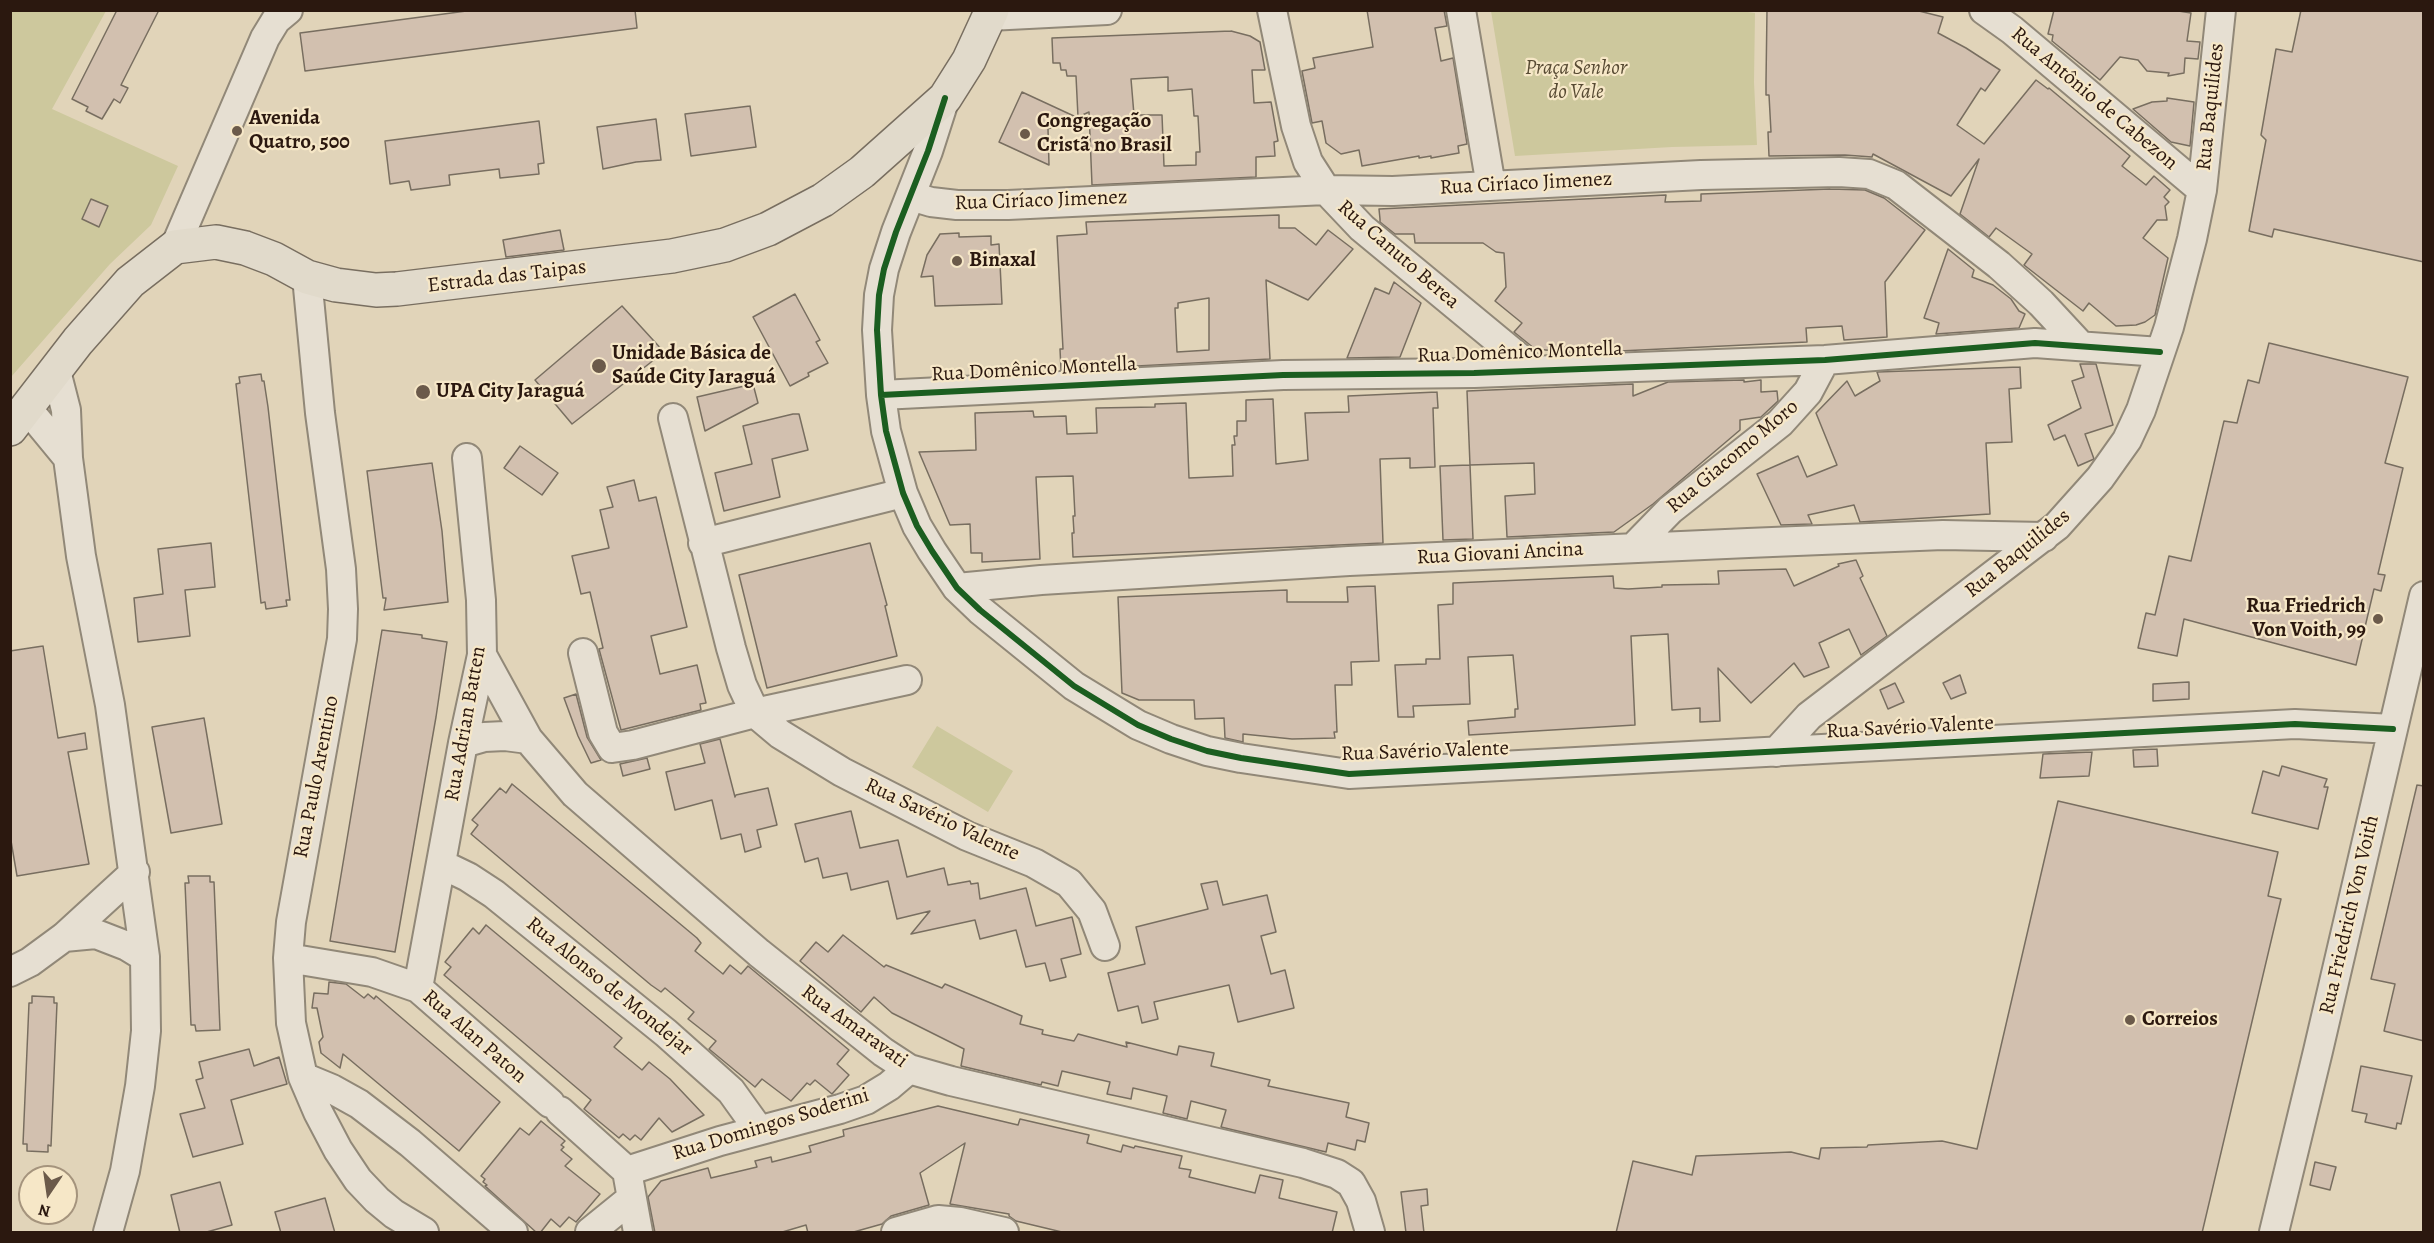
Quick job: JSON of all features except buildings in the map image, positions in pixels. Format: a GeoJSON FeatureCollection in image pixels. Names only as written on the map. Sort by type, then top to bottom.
{"type":"FeatureCollection","features":[{"type":"Feature","properties":{"kind":"main road","name":"Estrada das Taipas"},"geometry":{"type":"LineString","coordinates":[[175,247],[216,242],[245,248],[274,259],[307,277],[336,285],[376,290],[625,262],[725,245],[768,229],[823,200],[894,146],[945,98],[969,60],[990,13]]}},
{"type":"Feature","properties":{"kind":"main road"},"geometry":{"type":"LineString","coordinates":[[18,418],[78,341],[130,282],[175,247]]}},
{"type":"Feature","properties":{"kind":"street"},"geometry":{"type":"LineString","coordinates":[[175,247],[265,38],[276,20],[288,10]]}},
{"type":"Feature","properties":{"kind":"street"},"geometry":{"type":"LineString","coordinates":[[990,13],[1107,10]]}},
{"type":"Feature","properties":{"kind":"street","name":"Rua Canuto Berea"},"geometry":{"type":"LineString","coordinates":[[1272,10],[1296,126],[1308,162],[1326,190],[1362,228],[1534,370]]}},
{"type":"Feature","properties":{"kind":"street"},"geometry":{"type":"LineString","coordinates":[[1461,10],[1491,186]]}},
{"type":"Feature","properties":{"kind":"street","name":"Rua Antônio de Cabezon"},"geometry":{"type":"LineString","coordinates":[[1984,10],[2014,20],[2202,190]]}},
{"type":"Feature","properties":{"kind":"street","name":"Rua Baquilides"},"geometry":{"type":"LineString","coordinates":[[1776,752],[1809,716],[2044,537],[2079,504],[2127,440],[2141,410],[2187,262],[2202,190],[2221,10]]}},
{"type":"Feature","properties":{"kind":"street","name":"Rua Savério Valente"},"geometry":{"type":"LineString","coordinates":[[945,98],[887,260],[879,295],[877,330],[881,395],[886,431],[903,494],[917,526],[957,588],[980,610],[1074,686],[1138,725],[1207,751],[1349,774],[2295,724],[2393,729]]}},
{"type":"Feature","properties":{"kind":"street","name":"Rua Ciríaco Jimenez"},"geometry":{"type":"LineString","coordinates":[[911,196],[930,202],[979,206],[1326,190],[1393,191],[1701,175],[1839,172],[1869,174],[1896,185],[1999,264],[2041,303],[2080,345]]}},
{"type":"Feature","properties":{"kind":"street","name":"Rua Paulo Arentino"},"geometry":{"type":"LineString","coordinates":[[307,277],[320,413],[341,569],[343,609],[342,639],[296,890],[288,958],[291,1023],[303,1077],[318,1112],[358,1180],[388,1223],[424,1233]]}},
{"type":"Feature","properties":{"kind":"street","name":"Rua Domênico Montella"},"geometry":{"type":"LineString","coordinates":[[881,395],[1295,375],[1474,374],[1825,360],[2035,343],[2160,352]]}},
{"type":"Feature","properties":{"kind":"street","name":"Rua Giacomo Moro"},"geometry":{"type":"LineString","coordinates":[[1633,548],[1670,510],[1780,423],[1808,392],[1825,360]]}},
{"type":"Feature","properties":{"kind":"street"},"geometry":{"type":"LineString","coordinates":[[56,371],[66,410],[68,458],[81,556],[110,705],[145,957],[146,1031],[140,1086],[125,1171],[108,1233]]}},
{"type":"Feature","properties":{"kind":"street"},"geometry":{"type":"LineString","coordinates":[[18,418],[68,458]]}},
{"type":"Feature","properties":{"kind":"street","name":"Rua Savério Valente"},"geometry":{"type":"LineString","coordinates":[[673,418],[731,648],[742,685],[755,713],[780,734],[842,772],[967,836],[1034,863],[1062,879],[1082,896],[1092,911],[1105,946]]}},
{"type":"Feature","properties":{"kind":"street","name":"Rua Adrian Batten"},"geometry":{"type":"LineString","coordinates":[[418,988],[463,743],[482,655],[481,600],[467,459]]}},
{"type":"Feature","properties":{"kind":"street"},"geometry":{"type":"LineString","coordinates":[[703,543],[903,494]]}},
{"type":"Feature","properties":{"kind":"street","name":"Rua Giovani Ancina"},"geometry":{"type":"LineString","coordinates":[[957,588],[1041,580],[1349,561],[1943,535],[2044,537]]}},
{"type":"Feature","properties":{"kind":"street","name":"Rua Friedrich Von Voith"},"geometry":{"type":"LineString","coordinates":[[2274,1233],[2424,596]]}},
{"type":"Feature","properties":{"kind":"street"},"geometry":{"type":"LineString","coordinates":[[583,653],[606,742],[612,748],[633,746],[755,713],[907,680]]}},
{"type":"Feature","properties":{"kind":"street","name":"Rua Amaravati"},"geometry":{"type":"LineString","coordinates":[[482,655],[528,739],[561,779],[605,822],[826,1008],[909,1069],[962,1084],[1282,1158],[1337,1174],[1351,1184],[1361,1201],[1370,1233]]}},
{"type":"Feature","properties":{"kind":"street"},"geometry":{"type":"LineString","coordinates":[[463,743],[484,737],[505,736],[528,739]]}},
{"type":"Feature","properties":{"kind":"street","name":"Rua Alonso de Mondejar"},"geometry":{"type":"LineString","coordinates":[[441,864],[468,877],[494,894],[666,1033],[730,1091],[759,1130]]}},
{"type":"Feature","properties":{"kind":"street"},"geometry":{"type":"LineString","coordinates":[[10,972],[30,962],[64,937],[135,872]]}},
{"type":"Feature","properties":{"kind":"street"},"geometry":{"type":"LineString","coordinates":[[64,937],[96,934],[127,946],[145,957]]}},
{"type":"Feature","properties":{"kind":"street","name":"Rua Alan Paton"},"geometry":{"type":"LineString","coordinates":[[288,958],[372,972],[418,988],[627,1171]]}},
{"type":"Feature","properties":{"kind":"street","name":"Rua Domingos Soderini"},"geometry":{"type":"LineString","coordinates":[[627,1171],[866,1100],[889,1086],[909,1069]]}},
{"type":"Feature","properties":{"kind":"street"},"geometry":{"type":"LineString","coordinates":[[303,1077],[359,1104],[410,1143],[513,1233]]}},
{"type":"Feature","properties":{"kind":"street"},"geometry":{"type":"LineString","coordinates":[[627,1171],[638,1233]]}},
{"type":"Feature","properties":{"kind":"street"},"geometry":{"type":"LineString","coordinates":[[590,1233],[633,1198]]}},
{"type":"Feature","properties":{"kind":"street"},"geometry":{"type":"LineString","coordinates":[[896,1233],[939,1220],[1004,1233]]}},
{"type":"Feature","properties":{"kind":"green space","name":"Praça Senhor do Vale"},"geometry":{"type":"Polygon","coordinates":[[[1733,10],[1755,13],[1754,82],[1757,145],[1672,147],[1515,156],[1491,11],[1733,10]]]}},
{"type":"Feature","properties":{"kind":"green space"},"geometry":{"type":"Polygon","coordinates":[[[11,11],[106,11],[52,109],[178,166],[151,225],[110,264],[11,377],[11,11]]]}},
{"type":"Feature","properties":{"kind":"green space"},"geometry":{"type":"Polygon","coordinates":[[[937,726],[1013,771],[988,812],[912,767],[937,726]]]}},
{"type":"Feature","properties":{"kind":"cycle path"},"geometry":{"type":"LineString","coordinates":[[945,98],[928,151],[896,232],[884,269],[879,295],[877,330],[881,395],[886,431],[903,493],[917,526],[957,588],[980,610],[1074,686],[1138,725],[1207,751],[1349,774],[2295,724],[2393,729]]}},
{"type":"Feature","properties":{"kind":"cycle path"},"geometry":{"type":"LineString","coordinates":[[881,395],[1283,375],[1474,373],[1825,360],[2035,343],[2160,352]]}},
{"type":"Feature","properties":{"kind":"place","name":"Avenida Quatro, 500"},"geometry":{"type":"Point","coordinates":[237,131]}},
{"type":"Feature","properties":{"kind":"place","name":"Congregação Cristã no Brasil"},"geometry":{"type":"Point","coordinates":[1025,134]}},
{"type":"Feature","properties":{"kind":"place","name":"Binaxal"},"geometry":{"type":"Point","coordinates":[957,261]}},
{"type":"Feature","properties":{"kind":"place","name":"Unidade Básica de Saúde City Jaraguá"},"geometry":{"type":"Point","coordinates":[599,366]}},
{"type":"Feature","properties":{"kind":"place","name":"UPA City Jaraguá"},"geometry":{"type":"Point","coordinates":[423,392]}},
{"type":"Feature","properties":{"kind":"place","name":"Rua Friedrich Von Voith, 99"},"geometry":{"type":"Point","coordinates":[2378,619]}},
{"type":"Feature","properties":{"kind":"place","name":"Correios"},"geometry":{"type":"Point","coordinates":[2130,1020]}}]}
